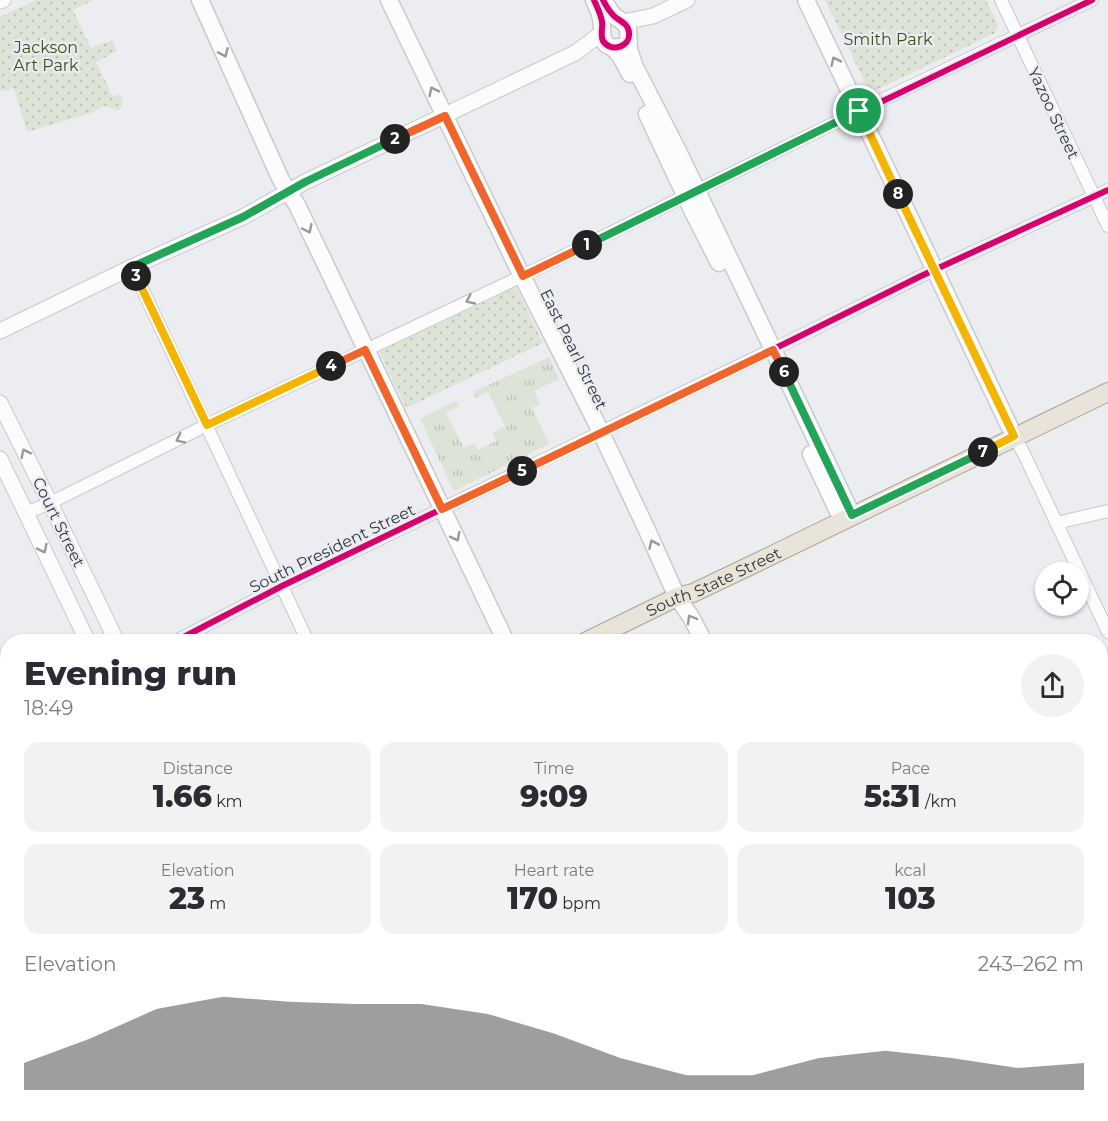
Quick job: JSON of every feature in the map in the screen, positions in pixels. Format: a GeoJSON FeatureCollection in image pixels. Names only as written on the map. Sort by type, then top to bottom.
{"type":"FeatureCollection","features":[{"type":"Feature","properties":{"kind":"main road"},"geometry":{"type":"LineString","coordinates":[[200,0],[279,174],[297,205],[502,634]]}},
{"type":"Feature","properties":{"kind":"main road","name":"East Pearl Street"},"geometry":{"type":"LineString","coordinates":[[389,0],[601,432],[677,597],[700,634]]}},
{"type":"Feature","properties":{"kind":"main road"},"geometry":{"type":"LineString","coordinates":[[594,0],[606,39],[626,66],[641,101],[691,193]]}},
{"type":"Feature","properties":{"kind":"main road"},"geometry":{"type":"LineString","coordinates":[[603,0],[624,30],[634,65],[691,193],[847,518]]}},
{"type":"Feature","properties":{"kind":"main road"},"geometry":{"type":"LineString","coordinates":[[806,0],[1014,436]]}},
{"type":"Feature","properties":{"kind":"main road"},"geometry":{"type":"LineString","coordinates":[[606,39],[609,21],[624,30]]}},
{"type":"Feature","properties":{"kind":"main road"},"geometry":{"type":"LineString","coordinates":[[606,39],[621,47],[624,30]]}},
{"type":"Feature","properties":{"kind":"main road","name":"South State Street"},"geometry":{"type":"LineString","coordinates":[[601,634],[677,597],[693,593],[1108,392]]}},
{"type":"Feature","properties":{"kind":"street"},"geometry":{"type":"LineString","coordinates":[[624,30],[687,0]]}},
{"type":"Feature","properties":{"kind":"street","name":"Yazoo Street"},"geometry":{"type":"LineString","coordinates":[[1001,0],[1108,226]]}},
{"type":"Feature","properties":{"kind":"street"},"geometry":{"type":"LineString","coordinates":[[26,513],[523,276],[859,111],[1092,0]]}},
{"type":"Feature","properties":{"kind":"street"},"geometry":{"type":"LineString","coordinates":[[0,331],[132,267],[243,217],[305,182],[606,39]]}},
{"type":"Feature","properties":{"kind":"street","name":"South President Street"},"geometry":{"type":"LineString","coordinates":[[189,634],[282,586],[935,270],[1108,190]]}},
{"type":"Feature","properties":{"kind":"street"},"geometry":{"type":"LineString","coordinates":[[132,267],[304,634]]}},
{"type":"Feature","properties":{"kind":"street","name":"Court Street"},"geometry":{"type":"LineString","coordinates":[[0,402],[113,634]]}},
{"type":"Feature","properties":{"kind":"street"},"geometry":{"type":"LineString","coordinates":[[1014,436],[1108,632]]}},
{"type":"Feature","properties":{"kind":"street","name":"Court Street"},"geometry":{"type":"LineString","coordinates":[[0,459],[84,634]]}},
{"type":"Feature","properties":{"kind":"street"},"geometry":{"type":"LineString","coordinates":[[1056,523],[1108,511]]}},
{"type":"Feature","properties":{"kind":"green space","name":"Jackson Art Park"},"geometry":{"type":"Polygon","coordinates":[[[36,0],[93,0],[73,10],[91,48],[112,40],[117,51],[96,62],[113,97],[120,94],[123,102],[120,110],[104,106],[94,112],[27,132],[14,88],[0,91],[0,17],[36,0]]]}},
{"type":"Feature","properties":{"kind":"green space","name":"Smith Park"},"geometry":{"type":"Polygon","coordinates":[[[825,0],[986,0],[998,25],[995,33],[874,91],[867,87],[825,0]]]}},
{"type":"Feature","properties":{"kind":"green space"},"geometry":{"type":"Polygon","coordinates":[[[516,287],[543,343],[406,408],[379,351],[516,287]]]}},
{"type":"Feature","properties":{"kind":"green space"},"geometry":{"type":"Polygon","coordinates":[[[549,357],[559,379],[534,391],[540,404],[532,408],[549,444],[454,491],[420,419],[456,401],[459,406],[446,413],[464,448],[475,443],[478,450],[496,441],[493,433],[505,426],[488,392],[476,398],[473,392],[549,357]]]}},
{"type":"Feature","properties":{"kind":"cycle path"},"geometry":{"type":"LineString","coordinates":[[594,0],[601,19],[603,41],[611,47],[620,47],[629,37],[628,29],[612,14],[603,0]]}},
{"type":"Feature","properties":{"kind":"cycle path"},"geometry":{"type":"LineString","coordinates":[[686,196],[1092,0]]}},
{"type":"Feature","properties":{"kind":"cycle path"},"geometry":{"type":"LineString","coordinates":[[189,634],[282,586],[921,276],[1108,190]]}},
{"type":"Feature","properties":{"kind":"route"},"geometry":{"type":"LineString","coordinates":[[859,111],[1014,436],[852,515],[773,350],[442,509],[365,350],[207,425],[132,267],[243,217],[305,182],[445,116],[523,276],[859,111]]}}]}
